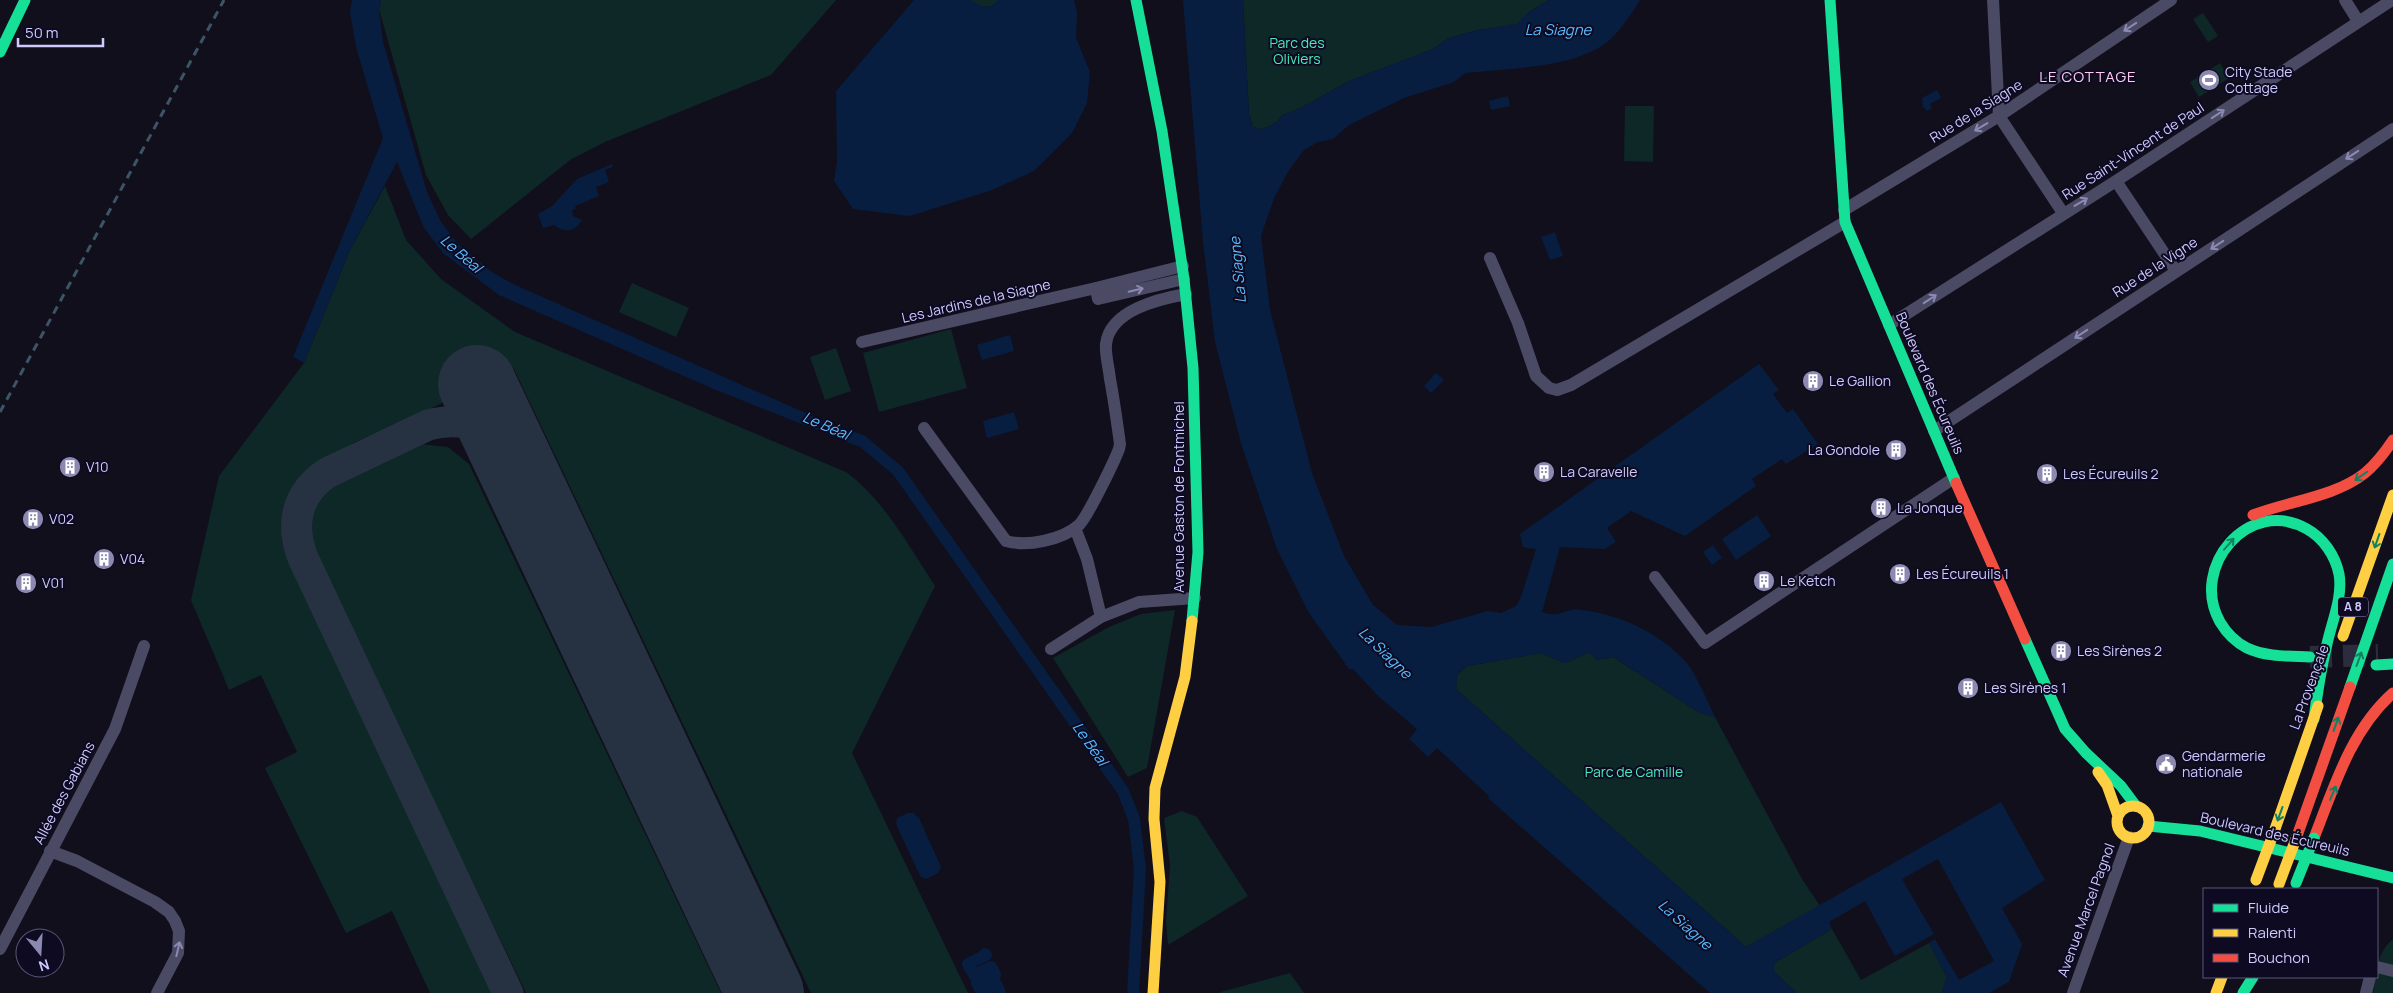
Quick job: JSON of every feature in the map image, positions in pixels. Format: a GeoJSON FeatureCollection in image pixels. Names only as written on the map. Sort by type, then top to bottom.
{"type":"FeatureCollection","features":[{"type":"Feature","properties":{"kind":"main road"},"geometry":{"type":"LineString","coordinates":[[0,30],[14,0]]}},
{"type":"Feature","properties":{"kind":"main road"},"geometry":{"type":"LineString","coordinates":[[0,52],[25,0]]}},
{"type":"Feature","properties":{"kind":"main road","name":"Avenue Gaston de Fontmichel"},"geometry":{"type":"LineString","coordinates":[[1136,0],[1162,131],[1183,266],[1193,388],[1198,552],[1195,598],[1184,677],[1156,788],[1154,819],[1160,882],[1153,993]]}},
{"type":"Feature","properties":{"kind":"main road","name":"Boulevard des Écureuils"},"geometry":{"type":"LineString","coordinates":[[1830,0],[1844,216],[1954,478],[2065,729],[2086,753],[2120,786],[2136,806]]}},
{"type":"Feature","properties":{"kind":"main road"},"geometry":{"type":"LineString","coordinates":[[2314,719],[2321,670],[2340,592],[2335,558],[2326,544],[2312,531],[2296,522],[2278,521],[2258,524],[2239,532],[2225,548],[2214,565],[2209,587],[2211,606],[2218,622],[2230,636],[2245,647],[2309,661],[2258,661],[2241,655],[2225,644],[2211,627],[2203,608],[2201,587],[2206,561],[2217,540],[2236,522],[2274,507],[2318,496],[2348,484],[2369,471],[2393,440]]}},
{"type":"Feature","properties":{"kind":"main road","name":"La Provençale"},"geometry":{"type":"LineString","coordinates":[[2255,885],[2393,495]]}},
{"type":"Feature","properties":{"kind":"main road","name":"A 8"},"geometry":{"type":"LineString","coordinates":[[2278,886],[2393,564]]}},
{"type":"Feature","properties":{"kind":"main road"},"geometry":{"type":"LineString","coordinates":[[2393,654],[2378,660],[2393,664]]}},
{"type":"Feature","properties":{"kind":"main road"},"geometry":{"type":"LineString","coordinates":[[2294,886],[2355,742],[2380,703],[2393,693]]}},
{"type":"Feature","properties":{"kind":"main road","name":"Boulevard des Écureuils"},"geometry":{"type":"LineString","coordinates":[[2086,753],[2107,785],[2118,816]]}},
{"type":"Feature","properties":{"kind":"main road"},"geometry":{"type":"LineString","coordinates":[[2136,806],[2145,812],[2149,821],[2148,826],[2138,837],[2128,837],[2118,828],[2118,816],[2126,808],[2136,806]]}},
{"type":"Feature","properties":{"kind":"main road","name":"Boulevard des Écureuils"},"geometry":{"type":"LineString","coordinates":[[2148,826],[2200,831],[2393,878]]}},
{"type":"Feature","properties":{"kind":"main road"},"geometry":{"type":"LineString","coordinates":[[2216,993],[2222,978]]}},
{"type":"Feature","properties":{"kind":"main road"},"geometry":{"type":"LineString","coordinates":[[2242,993],[2246,978]]}},
{"type":"Feature","properties":{"kind":"main road"},"geometry":{"type":"LineString","coordinates":[[2242,993],[2252,978]]}},
{"type":"Feature","properties":{"kind":"street"},"geometry":{"type":"LineString","coordinates":[[1993,0],[1999,116],[2063,213]]}},
{"type":"Feature","properties":{"kind":"street","name":"Rue de la Siagne"},"geometry":{"type":"LineString","coordinates":[[1490,258],[1518,323],[1536,376],[1549,388],[1557,390],[1571,385],[1844,216],[1999,116],[2170,0]]}},
{"type":"Feature","properties":{"kind":"street"},"geometry":{"type":"LineString","coordinates":[[2345,0],[2358,21]]}},
{"type":"Feature","properties":{"kind":"street","name":"Rue Saint-Vincent de Paul"},"geometry":{"type":"LineString","coordinates":[[1889,325],[2116,181],[2392,0]]}},
{"type":"Feature","properties":{"kind":"street","name":"Rue de la Vigne"},"geometry":{"type":"LineString","coordinates":[[1934,431],[2393,129]]}},
{"type":"Feature","properties":{"kind":"street"},"geometry":{"type":"LineString","coordinates":[[2116,181],[2176,271]]}},
{"type":"Feature","properties":{"kind":"street","name":"Les Jardins de la Siagne"},"geometry":{"type":"LineString","coordinates":[[862,342],[1183,266]]}},
{"type":"Feature","properties":{"kind":"street"},"geometry":{"type":"LineString","coordinates":[[1096,288],[1098,298],[1184,279]]}},
{"type":"Feature","properties":{"kind":"street"},"geometry":{"type":"LineString","coordinates":[[924,428],[1006,540],[1017,544],[1066,535],[1080,523],[1116,457],[1120,444],[1106,353],[1109,336],[1122,318],[1148,302],[1186,294]]}},
{"type":"Feature","properties":{"kind":"street"},"geometry":{"type":"LineString","coordinates":[[1656,577],[1705,643],[1954,478]]}},
{"type":"Feature","properties":{"kind":"street"},"geometry":{"type":"LineString","coordinates":[[1074,528],[1086,559],[1102,617]]}},
{"type":"Feature","properties":{"kind":"street"},"geometry":{"type":"LineString","coordinates":[[1051,649],[1102,617],[1139,602],[1195,598]]}},
{"type":"Feature","properties":{"kind":"street","name":"Allée des Gabians"},"geometry":{"type":"LineString","coordinates":[[0,949],[115,729],[144,646]]}},
{"type":"Feature","properties":{"kind":"street","name":"Avenue Marcel Pagnol"},"geometry":{"type":"LineString","coordinates":[[2073,993],[2128,837]]}},
{"type":"Feature","properties":{"kind":"street"},"geometry":{"type":"LineString","coordinates":[[50,851],[77,861],[156,902],[172,916],[179,931],[179,947],[157,993]]}},
{"type":"Feature","properties":{"kind":"street"},"geometry":{"type":"LineString","coordinates":[[2378,967],[2393,971]]}},
{"type":"Feature","properties":{"kind":"street"},"geometry":{"type":"LineString","coordinates":[[2366,993],[2370,978]]}},
{"type":"Feature","properties":{"kind":"green space"},"geometry":{"type":"Polygon","coordinates":[[[381,0],[836,0],[771,75],[605,142],[570,160],[471,239],[448,215],[426,175],[379,9],[381,0]]]}},
{"type":"Feature","properties":{"kind":"green space"},"geometry":{"type":"Polygon","coordinates":[[[970,0],[998,0],[992,6],[985,7],[970,0]]]}},
{"type":"Feature","properties":{"kind":"green space","name":"Parc des Oliviers"},"geometry":{"type":"Polygon","coordinates":[[[1243,0],[1549,0],[1529,12],[1516,25],[1478,30],[1449,38],[1433,49],[1347,82],[1301,108],[1282,115],[1278,121],[1261,129],[1253,127],[1249,114],[1243,0]]]}},
{"type":"Feature","properties":{"kind":"green space"},"geometry":{"type":"Polygon","coordinates":[[[2203,13],[2218,36],[2208,42],[2193,19],[2203,13]]]}},
{"type":"Feature","properties":{"kind":"green space","name":"City Stade Cottage"},"geometry":{"type":"Polygon","coordinates":[[[2220,63],[2229,78],[2199,97],[2190,82],[2220,63]]]}},
{"type":"Feature","properties":{"kind":"green space"},"geometry":{"type":"Polygon","coordinates":[[[1625,106],[1654,106],[1653,162],[1624,161],[1625,106]]]}},
{"type":"Feature","properties":{"kind":"green space"},"geometry":{"type":"Polygon","coordinates":[[[385,186],[406,240],[441,279],[515,332],[846,472],[873,496],[895,524],[935,586],[852,753],[968,993],[811,993],[514,369],[355,442],[303,474],[291,494],[282,518],[295,574],[492,993],[430,993],[392,911],[346,933],[265,768],[297,752],[261,675],[229,690],[191,600],[219,476],[304,363],[350,250],[385,186]]]}},
{"type":"Feature","properties":{"kind":"green space"},"geometry":{"type":"Polygon","coordinates":[[[632,283],[689,308],[676,337],[619,312],[632,283]]]}},
{"type":"Feature","properties":{"kind":"green space"},"geometry":{"type":"Polygon","coordinates":[[[951,329],[967,388],[879,412],[863,353],[951,329]]]}},
{"type":"Feature","properties":{"kind":"green space"},"geometry":{"type":"Polygon","coordinates":[[[836,348],[851,391],[825,400],[810,357],[836,348]]]}},
{"type":"Feature","properties":{"kind":"green space"},"geometry":{"type":"Polygon","coordinates":[[[420,444],[448,447],[469,464],[721,993],[526,993],[313,550],[310,520],[325,486],[420,444]]]}},
{"type":"Feature","properties":{"kind":"green space"},"geometry":{"type":"Polygon","coordinates":[[[1175,610],[1147,768],[1128,777],[1053,658],[1109,627],[1141,614],[1175,610]]]}},
{"type":"Feature","properties":{"kind":"green space","name":"Parc de Camille"},"geometry":{"type":"Polygon","coordinates":[[[1590,652],[1596,660],[1613,657],[1700,713],[1715,717],[1802,879],[1820,906],[1746,947],[1456,689],[1457,675],[1467,666],[1541,653],[1565,663],[1590,652]]]}},
{"type":"Feature","properties":{"kind":"green space"},"geometry":{"type":"Polygon","coordinates":[[[1182,811],[1197,817],[1248,896],[1168,945],[1166,921],[1170,865],[1164,818],[1182,811]]]}},
{"type":"Feature","properties":{"kind":"green space"},"geometry":{"type":"Polygon","coordinates":[[[1832,929],[1861,980],[1929,943],[1947,977],[1942,993],[1797,993],[1774,972],[1774,963],[1832,929]]]}},
{"type":"Feature","properties":{"kind":"green space"},"geometry":{"type":"Polygon","coordinates":[[[2393,939],[2393,993],[2373,993],[2376,978],[2378,978],[2380,957],[2393,939]]]}},
{"type":"Feature","properties":{"kind":"green space"},"geometry":{"type":"Polygon","coordinates":[[[1290,973],[1304,993],[1217,993],[1290,973]]]}},
{"type":"Feature","properties":{"kind":"water"},"geometry":{"type":"Polygon","coordinates":[[[352,0],[381,0],[379,9],[383,42],[427,192],[441,222],[458,244],[492,272],[513,284],[860,437],[862,441],[858,444],[716,390],[499,295],[444,254],[424,228],[397,162],[350,250],[304,363],[293,357],[383,138],[356,47],[350,12],[352,0]]]}},
{"type":"Feature","properties":{"kind":"water"},"geometry":{"type":"Polygon","coordinates":[[[914,0],[970,0],[984,7],[992,6],[998,0],[1074,0],[1077,12],[1076,38],[1090,72],[1087,103],[1072,133],[1034,171],[992,190],[910,216],[853,209],[834,181],[837,162],[836,91],[914,0]]]}},
{"type":"Feature","properties":{"kind":"water","name":"La Siagne"},"geometry":{"type":"Polygon","coordinates":[[[1183,0],[1243,0],[1249,114],[1253,127],[1261,129],[1278,121],[1282,115],[1301,108],[1347,82],[1433,49],[1449,38],[1478,30],[1516,24],[1529,12],[1549,0],[1640,0],[1623,26],[1612,38],[1586,54],[1552,64],[1465,73],[1454,82],[1404,98],[1349,125],[1333,139],[1318,142],[1304,150],[1289,170],[1274,198],[1261,236],[1270,310],[1312,473],[1344,556],[1373,605],[1397,625],[1431,627],[1488,611],[1501,613],[1516,606],[1521,597],[1536,549],[1523,547],[1520,534],[1759,364],[1779,390],[1773,394],[1787,413],[1793,409],[1818,444],[1786,464],[1782,459],[1752,479],[1756,486],[1685,536],[1631,511],[1607,528],[1616,542],[1605,549],[1560,547],[1542,612],[1559,614],[1577,610],[1597,612],[1625,621],[1652,634],[1664,642],[1690,667],[1715,717],[1700,713],[1613,657],[1596,660],[1590,652],[1565,663],[1541,653],[1467,666],[1457,675],[1456,689],[1746,947],[2001,802],[2045,880],[2002,908],[2022,944],[2009,982],[1989,993],[1942,993],[1947,977],[1929,943],[1935,939],[1959,980],[1994,961],[1938,859],[1902,879],[1934,934],[1895,956],[1865,901],[1829,922],[1832,929],[1774,963],[1775,973],[1797,993],[1710,993],[1488,798],[1489,796],[1437,748],[1428,757],[1409,739],[1417,729],[1377,695],[1353,669],[1349,669],[1309,613],[1277,549],[1241,443],[1215,342],[1203,241],[1183,0]]]}},
{"type":"Feature","properties":{"kind":"water"},"geometry":{"type":"Polygon","coordinates":[[[1937,90],[1941,98],[1930,104],[1932,108],[1927,111],[1923,107],[1922,98],[1937,90]]]}},
{"type":"Feature","properties":{"kind":"water"},"geometry":{"type":"Polygon","coordinates":[[[1508,96],[1510,106],[1491,110],[1489,101],[1508,96]]]}},
{"type":"Feature","properties":{"kind":"water"},"geometry":{"type":"Polygon","coordinates":[[[612,164],[613,167],[605,170],[609,182],[596,187],[599,196],[575,206],[576,209],[572,210],[573,216],[582,220],[576,227],[570,230],[562,230],[554,225],[543,228],[538,214],[552,206],[577,179],[612,164]]]}},
{"type":"Feature","properties":{"kind":"water"},"geometry":{"type":"Polygon","coordinates":[[[1555,232],[1563,256],[1550,260],[1541,237],[1555,232]]]}},
{"type":"Feature","properties":{"kind":"water"},"geometry":{"type":"Polygon","coordinates":[[[1010,335],[1014,351],[982,360],[977,345],[1010,335]]]}},
{"type":"Feature","properties":{"kind":"water"},"geometry":{"type":"Polygon","coordinates":[[[1436,373],[1444,380],[1431,393],[1424,386],[1436,373]]]}},
{"type":"Feature","properties":{"kind":"water"},"geometry":{"type":"Polygon","coordinates":[[[1014,412],[1019,429],[987,438],[983,421],[1014,412]]]}},
{"type":"Feature","properties":{"kind":"water"},"geometry":{"type":"Polygon","coordinates":[[[1757,515],[1771,536],[1736,560],[1722,539],[1757,515]]]}},
{"type":"Feature","properties":{"kind":"water"},"geometry":{"type":"Polygon","coordinates":[[[1713,545],[1722,558],[1712,565],[1703,552],[1713,545]]]}},
{"type":"Feature","properties":{"kind":"water"},"geometry":{"type":"Polygon","coordinates":[[[913,813],[919,818],[941,867],[938,873],[926,879],[920,876],[896,824],[897,818],[913,813]]]}},
{"type":"Feature","properties":{"kind":"waterway","name":"Le Béal"},"geometry":{"type":"LineString","coordinates":[[848,436],[862,441],[898,471],[1123,791],[1134,819],[1140,869],[1133,993]]}},
{"type":"Feature","properties":{"kind":"waterway"},"geometry":{"type":"LineString","coordinates":[[985,954],[968,964],[974,975],[991,967],[995,975],[977,983],[981,991],[996,984],[1000,993]]}},
{"type":"Feature","properties":{"kind":"taxiway"},"geometry":{"type":"LineString","coordinates":[[508,993],[303,558],[299,545],[297,522],[298,511],[308,490],[327,473],[428,425],[457,422],[479,428],[497,443],[515,466]]}},
{"type":"Feature","properties":{"kind":"runway"},"geometry":{"type":"LineString","coordinates":[[477,384],[765,993]]}},
{"type":"Feature","properties":{"kind":"tunnel"},"geometry":{"type":"LineString","coordinates":[[2310,657],[2378,655]]}},
{"type":"Feature","properties":{"kind":"railway"},"geometry":{"type":"LineString","coordinates":[[0,412],[224,0]]}},
{"type":"Feature","properties":{"kind":"traffic: fast"},"geometry":{"type":"LineString","coordinates":[[0,52],[25,0]]}},
{"type":"Feature","properties":{"kind":"traffic: fast"},"geometry":{"type":"LineString","coordinates":[[1136,0],[1162,131],[1184,279],[1193,368],[1198,552],[1192,621]]}},
{"type":"Feature","properties":{"kind":"traffic: fast"},"geometry":{"type":"LineString","coordinates":[[1830,0],[1845,222],[1956,483]]}},
{"type":"Feature","properties":{"kind":"traffic: fast"},"geometry":{"type":"LineString","coordinates":[[2310,657],[2278,656],[2254,651],[2235,640],[2220,622],[2212,601],[2212,580],[2219,560],[2230,542],[2246,529],[2265,522],[2285,521],[2307,529],[2323,542],[2337,567],[2340,591],[2323,663],[2314,719]]}},
{"type":"Feature","properties":{"kind":"traffic: fast"},"geometry":{"type":"LineString","coordinates":[[2350,687],[2393,564]]}},
{"type":"Feature","properties":{"kind":"traffic: fast"},"geometry":{"type":"LineString","coordinates":[[2025,639],[2065,729],[2086,753],[2121,786],[2136,806]]}},
{"type":"Feature","properties":{"kind":"traffic: fast"},"geometry":{"type":"LineString","coordinates":[[2376,665],[2393,664]]}},
{"type":"Feature","properties":{"kind":"traffic: fast"},"geometry":{"type":"LineString","coordinates":[[2148,826],[2200,831],[2393,878]]}},
{"type":"Feature","properties":{"kind":"traffic: fast"},"geometry":{"type":"LineString","coordinates":[[2296,883],[2314,838]]}},
{"type":"Feature","properties":{"kind":"traffic: fast"},"geometry":{"type":"LineString","coordinates":[[2243,993],[2252,978]]}},
{"type":"Feature","properties":{"kind":"traffic: slow"},"geometry":{"type":"LineString","coordinates":[[2343,636],[2393,495]]}},
{"type":"Feature","properties":{"kind":"traffic: slow"},"geometry":{"type":"LineString","coordinates":[[1153,993],[1160,882],[1154,819],[1155,788],[1185,677],[1192,621]]}},
{"type":"Feature","properties":{"kind":"traffic: slow"},"geometry":{"type":"LineString","coordinates":[[2274,832],[2318,706]]}},
{"type":"Feature","properties":{"kind":"traffic: slow"},"geometry":{"type":"LineString","coordinates":[[2098,772],[2107,785],[2118,816]]}},
{"type":"Feature","properties":{"kind":"traffic: slow"},"geometry":{"type":"LineString","coordinates":[[2133,806],[2139,807],[2144,811],[2148,816],[2149,822],[2148,828],[2144,833],[2139,837],[2133,838],[2127,837],[2122,833],[2118,828],[2117,822],[2118,816],[2122,811],[2127,807],[2133,806]]}},
{"type":"Feature","properties":{"kind":"traffic: slow"},"geometry":{"type":"LineString","coordinates":[[2256,880],[2274,832]]}},
{"type":"Feature","properties":{"kind":"traffic: slow"},"geometry":{"type":"LineString","coordinates":[[2279,884],[2297,836]]}},
{"type":"Feature","properties":{"kind":"traffic: slow"},"geometry":{"type":"LineString","coordinates":[[2216,993],[2222,978]]}},
{"type":"Feature","properties":{"kind":"traffic: jam"},"geometry":{"type":"LineString","coordinates":[[2253,515],[2340,488],[2365,473],[2384,453],[2393,440]]}},
{"type":"Feature","properties":{"kind":"traffic: jam"},"geometry":{"type":"LineString","coordinates":[[1956,483],[2025,639]]}},
{"type":"Feature","properties":{"kind":"traffic: jam"},"geometry":{"type":"LineString","coordinates":[[2297,836],[2350,687]]}},
{"type":"Feature","properties":{"kind":"traffic: jam"},"geometry":{"type":"LineString","coordinates":[[2314,838],[2345,760],[2366,724],[2393,693]]}},
{"type":"Feature","properties":{"kind":"place","name":"City Stade Cottage"},"geometry":{"type":"Point","coordinates":[2209,80]}},
{"type":"Feature","properties":{"kind":"place","name":"Le Gallion"},"geometry":{"type":"Point","coordinates":[1813,381]}},
{"type":"Feature","properties":{"kind":"place","name":"La Gondole"},"geometry":{"type":"Point","coordinates":[1896,450]}},
{"type":"Feature","properties":{"kind":"place","name":"V10"},"geometry":{"type":"Point","coordinates":[70,467]}},
{"type":"Feature","properties":{"kind":"place","name":"La Caravelle"},"geometry":{"type":"Point","coordinates":[1544,472]}},
{"type":"Feature","properties":{"kind":"place","name":"Les Écureuils 2"},"geometry":{"type":"Point","coordinates":[2047,474]}},
{"type":"Feature","properties":{"kind":"place","name":"La Jonque"},"geometry":{"type":"Point","coordinates":[1881,508]}},
{"type":"Feature","properties":{"kind":"place","name":"V02"},"geometry":{"type":"Point","coordinates":[33,519]}},
{"type":"Feature","properties":{"kind":"place","name":"V04"},"geometry":{"type":"Point","coordinates":[104,559]}},
{"type":"Feature","properties":{"kind":"place","name":"Les Écureuils 1"},"geometry":{"type":"Point","coordinates":[1900,574]}},
{"type":"Feature","properties":{"kind":"place","name":"Le Ketch"},"geometry":{"type":"Point","coordinates":[1764,581]}},
{"type":"Feature","properties":{"kind":"place","name":"V01"},"geometry":{"type":"Point","coordinates":[26,583]}},
{"type":"Feature","properties":{"kind":"place","name":"Les Sirènes 2"},"geometry":{"type":"Point","coordinates":[2061,651]}},
{"type":"Feature","properties":{"kind":"place","name":"Les Sirènes 1"},"geometry":{"type":"Point","coordinates":[1968,688]}},
{"type":"Feature","properties":{"kind":"place","name":"Gendarmerie nationale"},"geometry":{"type":"Point","coordinates":[2166,764]}},
{"type":"Feature","properties":{"kind":"district","name":"LE COTTAGE"},"geometry":{"type":"Point","coordinates":[2088,77]}}]}
